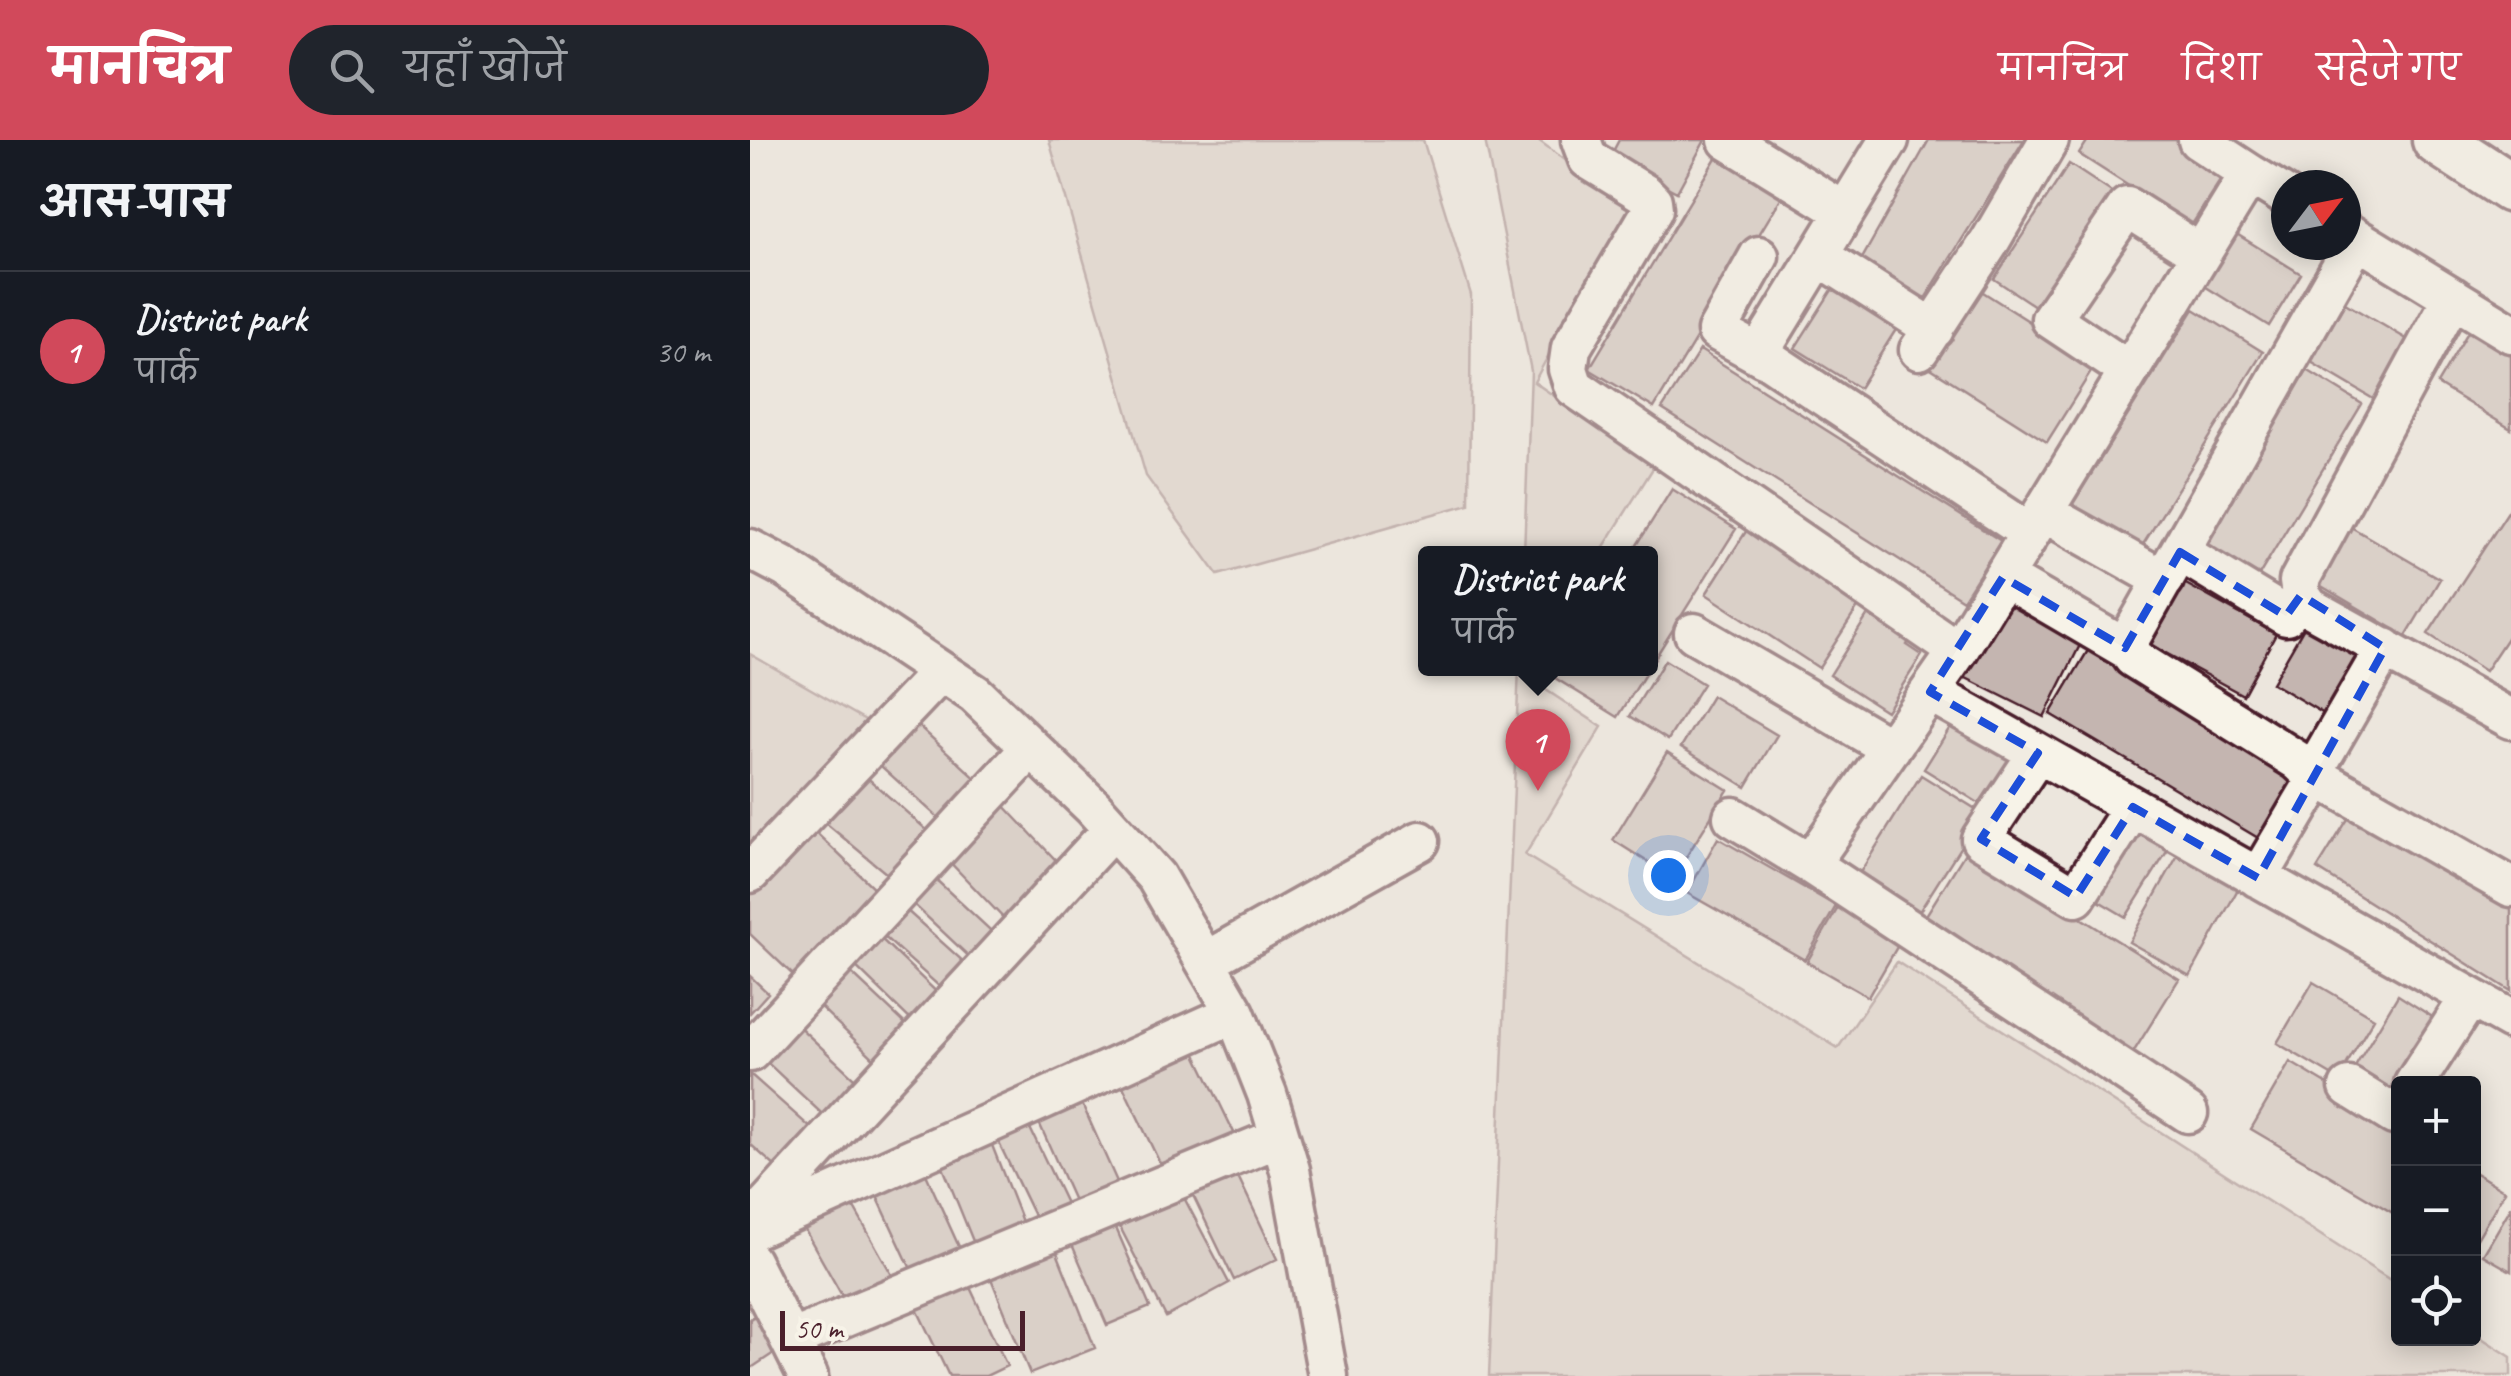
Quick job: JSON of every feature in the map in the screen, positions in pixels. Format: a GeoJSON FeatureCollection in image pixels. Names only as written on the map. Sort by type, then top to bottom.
{"type":"FeatureCollection","features":[{"type":"Feature","properties":{"kind":"main road"},"geometry":{"type":"LineString","coordinates":[[2437,140],[2511,188]]}},
{"type":"Feature","properties":{"kind":"street"},"geometry":{"type":"LineString","coordinates":[[1581,140],[1588,158],[1644,194],[1652,201],[1653,210],[1571,348],[1568,370],[1574,388],[1958,650]]}},
{"type":"Feature","properties":{"kind":"street"},"geometry":{"type":"LineString","coordinates":[[1728,140],[1845,212]]}},
{"type":"Feature","properties":{"kind":"street"},"geometry":{"type":"LineString","coordinates":[[1764,357],[1762,348],[1890,140]]}},
{"type":"Feature","properties":{"kind":"street"},"geometry":{"type":"LineString","coordinates":[[2198,140],[2271,187]]}},
{"type":"Feature","properties":{"kind":"street"},"geometry":{"type":"LineString","coordinates":[[1819,256],[1927,340],[1990,243],[2044,142]]}},
{"type":"Feature","properties":{"kind":"street"},"geometry":{"type":"LineString","coordinates":[[1810,864],[1958,650],[2250,174]]}},
{"type":"Feature","properties":{"kind":"street"},"geometry":{"type":"LineString","coordinates":[[2129,371],[2050,318],[2127,207],[2201,254]]}},
{"type":"Feature","properties":{"kind":"street"},"geometry":{"type":"LineString","coordinates":[[2361,241],[2511,333]]}},
{"type":"Feature","properties":{"kind":"street"},"geometry":{"type":"LineString","coordinates":[[1758,256],[1716,331],[2036,522],[2172,566],[2286,616],[2301,596]]}},
{"type":"Feature","properties":{"kind":"street"},"geometry":{"type":"LineString","coordinates":[[2128,650],[2128,642],[2339,260]]}},
{"type":"Feature","properties":{"kind":"street"},"geometry":{"type":"LineString","coordinates":[[2453,297],[2299,580],[2301,596],[2309,607],[2385,648],[2505,702]]}},
{"type":"Feature","properties":{"kind":"street"},"geometry":{"type":"LineString","coordinates":[[752,555],[786,568],[975,694],[1113,829],[1156,877],[1235,1013],[1267,1094],[1290,1170],[1328,1376]]}},
{"type":"Feature","properties":{"kind":"street"},"geometry":{"type":"LineString","coordinates":[[2002,578],[2128,650],[2133,658],[2298,761],[2312,774],[2508,879]]}},
{"type":"Feature","properties":{"kind":"street"},"geometry":{"type":"LineString","coordinates":[[1694,633],[1890,748]]}},
{"type":"Feature","properties":{"kind":"street"},"geometry":{"type":"LineString","coordinates":[[2258,878],[2313,785],[2312,774],[2385,648]]}},
{"type":"Feature","properties":{"kind":"street"},"geometry":{"type":"LineString","coordinates":[[750,872],[941,672]]}},
{"type":"Feature","properties":{"kind":"street"},"geometry":{"type":"LineString","coordinates":[[1930,692],[2511,1020]]}},
{"type":"Feature","properties":{"kind":"street"},"geometry":{"type":"LineString","coordinates":[[750,1052],[1032,748]]}},
{"type":"Feature","properties":{"kind":"street"},"geometry":{"type":"LineString","coordinates":[[2038,753],[1981,839],[2076,897],[2133,807]]}},
{"type":"Feature","properties":{"kind":"street"},"geometry":{"type":"LineString","coordinates":[[1733,817],[2188,1113]]}},
{"type":"Feature","properties":{"kind":"street"},"geometry":{"type":"LineString","coordinates":[[750,1223],[1113,829]]}},
{"type":"Feature","properties":{"kind":"street"},"geometry":{"type":"LineString","coordinates":[[1206,961],[1420,840]]}},
{"type":"Feature","properties":{"kind":"street"},"geometry":{"type":"LineString","coordinates":[[2419,1076],[2470,996]]}},
{"type":"Feature","properties":{"kind":"street"},"geometry":{"type":"LineString","coordinates":[[750,1231],[1235,1013]]}},
{"type":"Feature","properties":{"kind":"street"},"geometry":{"type":"LineString","coordinates":[[2349,1087],[2391,1112]]}},
{"type":"Feature","properties":{"kind":"street"},"geometry":{"type":"LineString","coordinates":[[790,1340],[1280,1138]]}},
{"type":"Feature","properties":{"kind":"street"},"geometry":{"type":"LineString","coordinates":[[750,1261],[808,1376]]}},
{"type":"Feature","properties":{"kind":"highlighted area"},"geometry":{"type":"Polygon","coordinates":[[[2180,552],[2286,616],[2301,595],[2385,648],[2258,878],[2133,807],[2076,897],[1981,839],[2038,753],[1930,692],[2003,577],[2125,648],[2180,552]]]}},
{"type":"Feature","properties":{"kind":"shaded area"},"geometry":{"type":"Polygon","coordinates":[[[1049,140],[1423,140],[1471,295],[1469,504],[1218,575],[1146,476],[1049,140]]]}},
{"type":"Feature","properties":{"kind":"shaded area"},"geometry":{"type":"Polygon","coordinates":[[[1485,140],[1538,140],[1629,207],[1534,382],[1655,465],[1604,546],[1524,546],[1531,371],[1485,140]]]}},
{"type":"Feature","properties":{"kind":"shaded area"},"geometry":{"type":"Polygon","coordinates":[[[750,654],[881,729],[750,870],[750,654]]]}},
{"type":"Feature","properties":{"kind":"shaded area"},"geometry":{"type":"Polygon","coordinates":[[[1519,676],[1525,676],[1602,727],[1525,855],[1838,1048],[1897,962],[2391,1280],[2391,1346],[2481,1346],[2481,1338],[2511,1357],[2511,1376],[1489,1376],[1519,676]]]}},
{"type":"Feature","properties":{"kind":"building"},"geometry":{"type":"Polygon","coordinates":[[[1619,140],[1705,140],[1677,192],[1610,157],[1619,140]]]}},
{"type":"Feature","properties":{"kind":"building"},"geometry":{"type":"Polygon","coordinates":[[[1929,140],[2024,140],[1918,310],[1855,271],[1929,140]]]}},
{"type":"Feature","properties":{"kind":"building"},"geometry":{"type":"Polygon","coordinates":[[[2088,140],[2180,140],[2227,170],[2191,226],[2079,154],[2088,140]]]}},
{"type":"Feature","properties":{"kind":"building"},"geometry":{"type":"Polygon","coordinates":[[[1717,156],[1783,195],[1654,408],[1589,369],[1717,156]]]}},
{"type":"Feature","properties":{"kind":"building"},"geometry":{"type":"Polygon","coordinates":[[[2069,164],[2122,199],[2047,314],[1994,279],[2069,164]]]}},
{"type":"Feature","properties":{"kind":"building"},"geometry":{"type":"Polygon","coordinates":[[[2235,233],[2271,255],[2271,260],[2278,260],[2301,274],[2269,326],[2203,285],[2235,233]]]}},
{"type":"Feature","properties":{"kind":"building"},"geometry":{"type":"Polygon","coordinates":[[[1839,279],[1902,320],[1859,388],[1795,348],[1839,279]]]}},
{"type":"Feature","properties":{"kind":"building"},"geometry":{"type":"Polygon","coordinates":[[[1972,285],[2096,364],[2047,442],[1923,363],[1972,285]]]}},
{"type":"Feature","properties":{"kind":"building"},"geometry":{"type":"Polygon","coordinates":[[[2345,303],[2422,348],[2387,407],[2311,362],[2345,303]]]}},
{"type":"Feature","properties":{"kind":"building"},"geometry":{"type":"Polygon","coordinates":[[[2194,309],[2263,352],[2139,551],[2070,508],[2194,309]]]}},
{"type":"Feature","properties":{"kind":"building"},"geometry":{"type":"Polygon","coordinates":[[[2471,327],[2511,352],[2511,429],[2437,384],[2471,327]]]}},
{"type":"Feature","properties":{"kind":"building"},"geometry":{"type":"Polygon","coordinates":[[[1700,350],[2001,541],[1963,600],[1662,409],[1700,350]]]}},
{"type":"Feature","properties":{"kind":"building"},"geometry":{"type":"Polygon","coordinates":[[[2307,370],[2362,404],[2255,582],[2200,548],[2307,370]]]}},
{"type":"Feature","properties":{"kind":"building"},"geometry":{"type":"Polygon","coordinates":[[[1672,489],[1736,529],[1658,653],[1658,546],[1636,546],[1672,489]]]}},
{"type":"Feature","properties":{"kind":"building"},"geometry":{"type":"Polygon","coordinates":[[[2511,507],[2511,632],[2485,671],[2428,634],[2511,507]]]}},
{"type":"Feature","properties":{"kind":"building"},"geometry":{"type":"Polygon","coordinates":[[[1752,522],[1862,601],[1819,668],[1706,594],[1752,522]]]}},
{"type":"Feature","properties":{"kind":"building"},"geometry":{"type":"Polygon","coordinates":[[[2351,527],[2440,579],[2406,636],[2318,584],[2351,527]]]}},
{"type":"Feature","properties":{"kind":"building"},"geometry":{"type":"Polygon","coordinates":[[[2184,583],[2276,634],[2243,695],[2151,645],[2184,583]]]}},
{"type":"Feature","properties":{"kind":"building"},"geometry":{"type":"Polygon","coordinates":[[[1995,594],[2083,639],[2044,717],[1956,673],[1995,594]]]}},
{"type":"Feature","properties":{"kind":"building"},"geometry":{"type":"Polygon","coordinates":[[[1871,610],[1878,615],[1875,619],[1912,637],[1907,645],[1922,655],[1886,711],[1830,675],[1871,610]]]}},
{"type":"Feature","properties":{"kind":"building"},"geometry":{"type":"Polygon","coordinates":[[[2309,619],[2373,657],[2336,721],[2272,683],[2309,619]]]}},
{"type":"Feature","properties":{"kind":"building"},"geometry":{"type":"Polygon","coordinates":[[[2090,647],[2310,777],[2270,845],[2050,714],[2090,647]]]}},
{"type":"Feature","properties":{"kind":"building"},"geometry":{"type":"Polygon","coordinates":[[[1665,660],[1703,684],[1668,740],[1630,716],[1665,660]]]}},
{"type":"Feature","properties":{"kind":"building"},"geometry":{"type":"Polygon","coordinates":[[[1556,676],[1644,676],[1618,717],[1556,676]]]}},
{"type":"Feature","properties":{"kind":"building"},"geometry":{"type":"Polygon","coordinates":[[[1712,696],[1777,735],[1746,787],[1681,747],[1712,696]]]}},
{"type":"Feature","properties":{"kind":"building"},"geometry":{"type":"Polygon","coordinates":[[[1957,716],[2022,758],[1990,810],[1924,769],[1957,716]]]}},
{"type":"Feature","properties":{"kind":"building"},"geometry":{"type":"Polygon","coordinates":[[[909,717],[981,783],[944,823],[872,758],[909,717]]]}},
{"type":"Feature","properties":{"kind":"building"},"geometry":{"type":"Polygon","coordinates":[[[1667,752],[1728,790],[1673,878],[1613,840],[1667,752]]]}},
{"type":"Feature","properties":{"kind":"building"},"geometry":{"type":"Polygon","coordinates":[[[863,774],[928,831],[887,874],[822,820],[863,774]]]}},
{"type":"Feature","properties":{"kind":"building"},"geometry":{"type":"Polygon","coordinates":[[[1921,775],[1982,813],[1919,912],[1859,874],[1921,775]]]}},
{"type":"Feature","properties":{"kind":"building"},"geometry":{"type":"Polygon","coordinates":[[[1001,802],[1066,871],[1010,925],[944,856],[1001,802]]]}},
{"type":"Feature","properties":{"kind":"building"},"geometry":{"type":"Polygon","coordinates":[[[2354,809],[2511,907],[2511,991],[2317,869],[2354,809]]]}},
{"type":"Feature","properties":{"kind":"building"},"geometry":{"type":"Polygon","coordinates":[[[2141,822],[2173,842],[2126,917],[2094,898],[2141,822]]]}},
{"type":"Feature","properties":{"kind":"building"},"geometry":{"type":"Polygon","coordinates":[[[809,826],[876,890],[794,976],[750,934],[750,888],[809,826]]]}},
{"type":"Feature","properties":{"kind":"building"},"geometry":{"type":"Polygon","coordinates":[[[1718,838],[1836,906],[1805,960],[1687,893],[1718,838]]]}},
{"type":"Feature","properties":{"kind":"building"},"geometry":{"type":"Polygon","coordinates":[[[1968,848],[2179,979],[2131,1056],[1920,925],[1968,848]]]}},
{"type":"Feature","properties":{"kind":"building"},"geometry":{"type":"Polygon","coordinates":[[[2178,855],[2238,889],[2190,976],[2129,942],[2178,855]]]}},
{"type":"Feature","properties":{"kind":"building"},"geometry":{"type":"Polygon","coordinates":[[[931,875],[1002,941],[979,966],[908,899],[931,875]]]}},
{"type":"Feature","properties":{"kind":"building"},"geometry":{"type":"Polygon","coordinates":[[[1843,899],[1904,935],[1868,997],[1807,962],[1843,899]]]}},
{"type":"Feature","properties":{"kind":"building"},"geometry":{"type":"Polygon","coordinates":[[[904,908],[975,972],[952,998],[880,933],[904,908]]]}},
{"type":"Feature","properties":{"kind":"building"},"geometry":{"type":"Polygon","coordinates":[[[874,932],[948,1003],[922,1031],[848,959],[874,932]]]}},
{"type":"Feature","properties":{"kind":"building"},"geometry":{"type":"Polygon","coordinates":[[[845,967],[916,1034],[884,1068],[814,1001],[845,967]]]}},
{"type":"Feature","properties":{"kind":"building"},"geometry":{"type":"Polygon","coordinates":[[[750,976],[768,993],[750,1013],[750,976]]]}},
{"type":"Feature","properties":{"kind":"building"},"geometry":{"type":"Polygon","coordinates":[[[2313,982],[2374,1018],[2338,1079],[2277,1043],[2313,982]]]}},
{"type":"Feature","properties":{"kind":"building"},"geometry":{"type":"Polygon","coordinates":[[[2398,995],[2437,1020],[2403,1076],[2391,1076],[2391,1089],[2355,1067],[2398,995]]]}},
{"type":"Feature","properties":{"kind":"building"},"geometry":{"type":"Polygon","coordinates":[[[792,1020],[868,1091],[835,1126],[759,1055],[792,1020]]]}},
{"type":"Feature","properties":{"kind":"building"},"geometry":{"type":"Polygon","coordinates":[[[1192,1046],[1239,1143],[1167,1178],[1120,1080],[1192,1046]]]}},
{"type":"Feature","properties":{"kind":"building"},"geometry":{"type":"Polygon","coordinates":[[[2290,1062],[2391,1123],[2391,1212],[2251,1129],[2290,1062]]]}},
{"type":"Feature","properties":{"kind":"building"},"geometry":{"type":"Polygon","coordinates":[[[750,1074],[821,1137],[786,1176],[750,1144],[750,1074]]]}},
{"type":"Feature","properties":{"kind":"building"},"geometry":{"type":"Polygon","coordinates":[[[1079,1097],[1118,1184],[1075,1203],[1036,1116],[1079,1097]]]}},
{"type":"Feature","properties":{"kind":"building"},"geometry":{"type":"Polygon","coordinates":[[[1029,1126],[1071,1214],[1040,1228],[998,1141],[1029,1126]]]}},
{"type":"Feature","properties":{"kind":"building"},"geometry":{"type":"Polygon","coordinates":[[[988,1135],[1028,1237],[979,1256],[938,1155],[988,1135]]]}},
{"type":"Feature","properties":{"kind":"building"},"geometry":{"type":"Polygon","coordinates":[[[1235,1170],[1277,1259],[1234,1280],[1191,1191],[1235,1170]]]}},
{"type":"Feature","properties":{"kind":"building"},"geometry":{"type":"Polygon","coordinates":[[[926,1174],[965,1260],[917,1282],[877,1196],[926,1174]]]}},
{"type":"Feature","properties":{"kind":"building"},"geometry":{"type":"Polygon","coordinates":[[[2481,1176],[2505,1191],[2481,1232],[2481,1176]]]}},
{"type":"Feature","properties":{"kind":"building"},"geometry":{"type":"Polygon","coordinates":[[[845,1192],[896,1282],[849,1308],[797,1216],[845,1192]]]}},
{"type":"Feature","properties":{"kind":"building"},"geometry":{"type":"Polygon","coordinates":[[[1181,1192],[1229,1283],[1166,1317],[1119,1225],[1181,1192]]]}},
{"type":"Feature","properties":{"kind":"building"},"geometry":{"type":"Polygon","coordinates":[[[2511,1207],[2511,1271],[2483,1255],[2511,1207]]]}},
{"type":"Feature","properties":{"kind":"building"},"geometry":{"type":"Polygon","coordinates":[[[1113,1221],[1150,1307],[1107,1325],[1070,1240],[1113,1221]]]}},
{"type":"Feature","properties":{"kind":"building"},"geometry":{"type":"Polygon","coordinates":[[[1056,1250],[1095,1348],[1030,1374],[990,1276],[1056,1250]]]}},
{"type":"Feature","properties":{"kind":"building"},"geometry":{"type":"Polygon","coordinates":[[[967,1281],[1007,1366],[986,1376],[949,1376],[915,1305],[967,1281]]]}},
{"type":"Feature","properties":{"kind":"building"},"geometry":{"type":"Polygon","coordinates":[[[754,1316],[777,1351],[750,1369],[750,1319],[754,1316]]]}},
{"type":"Feature","properties":{"kind":"place","name":"District park"},"geometry":{"type":"Point","coordinates":[1538,791]}}]}
